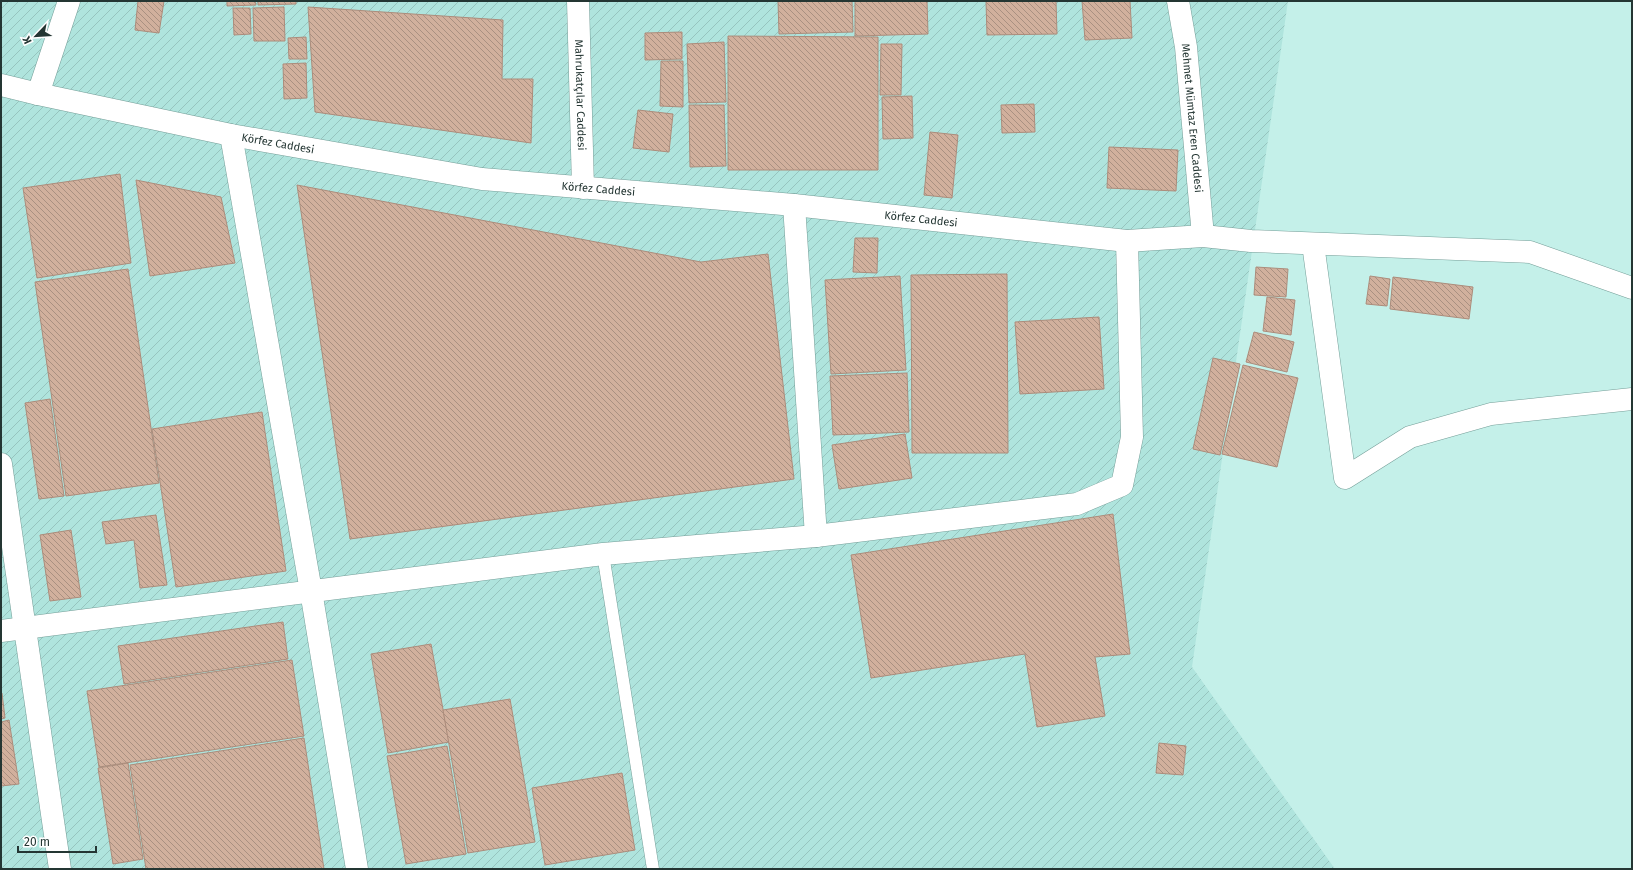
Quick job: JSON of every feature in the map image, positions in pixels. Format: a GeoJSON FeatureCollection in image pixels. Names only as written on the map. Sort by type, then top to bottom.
{"type":"FeatureCollection","features":[{"type":"Feature","properties":{"kind":"street"},"geometry":{"type":"LineString","coordinates":[[38,94],[69,1]]}},
{"type":"Feature","properties":{"kind":"street","name":"Mahrukatçılar Caddesi"},"geometry":{"type":"LineString","coordinates":[[578,1],[583,188]]}},
{"type":"Feature","properties":{"kind":"street","name":"Mehmet Mümtaz Eren Caddesi"},"geometry":{"type":"LineString","coordinates":[[1178,1],[1186,47],[1203,236]]}},
{"type":"Feature","properties":{"kind":"street","name":"Körfez Caddesi"},"geometry":{"type":"LineString","coordinates":[[1,85],[231,135],[482,179],[794,205],[1127,241],[1203,236],[1251,242],[1530,252],[1632,288]]}},
{"type":"Feature","properties":{"kind":"street"},"geometry":{"type":"LineString","coordinates":[[231,135],[311,591],[357,869]]}},
{"type":"Feature","properties":{"kind":"street"},"geometry":{"type":"LineString","coordinates":[[794,205],[816,536]]}},
{"type":"Feature","properties":{"kind":"street"},"geometry":{"type":"LineString","coordinates":[[1,631],[604,554],[816,536],[1077,504],[1122,485],[1132,436],[1127,241]]}},
{"type":"Feature","properties":{"kind":"street"},"geometry":{"type":"LineString","coordinates":[[1313,244],[1345,478],[1410,437],[1491,414],[1632,399]]}},
{"type":"Feature","properties":{"kind":"street"},"geometry":{"type":"LineString","coordinates":[[1,464],[60,869]]}},
{"type":"Feature","properties":{"kind":"lane"},"geometry":{"type":"LineString","coordinates":[[604,554],[653,869]]}},
{"type":"Feature","properties":{"kind":"shaded area"},"geometry":{"type":"Polygon","coordinates":[[[1,1],[1288,1],[1192,667],[1335,869],[1,869],[1,1]]]}},
{"type":"Feature","properties":{"kind":"building"},"geometry":{"type":"Polygon","coordinates":[[[138,1],[164,1],[159,33],[135,30],[138,1]]]}},
{"type":"Feature","properties":{"kind":"building"},"geometry":{"type":"Polygon","coordinates":[[[227,1],[255,1],[256,5],[227,6],[227,1]]]}},
{"type":"Feature","properties":{"kind":"building"},"geometry":{"type":"Polygon","coordinates":[[[258,1],[296,1],[296,4],[258,5],[258,1]]]}},
{"type":"Feature","properties":{"kind":"building"},"geometry":{"type":"Polygon","coordinates":[[[778,1],[852,1],[853,32],[779,34],[778,1]]]}},
{"type":"Feature","properties":{"kind":"building"},"geometry":{"type":"Polygon","coordinates":[[[855,1],[927,1],[928,34],[855,36],[855,1]]]}},
{"type":"Feature","properties":{"kind":"building"},"geometry":{"type":"Polygon","coordinates":[[[986,1],[1056,1],[1057,34],[987,35],[986,1]]]}},
{"type":"Feature","properties":{"kind":"building"},"geometry":{"type":"Polygon","coordinates":[[[1082,1],[1130,1],[1132,38],[1085,40],[1082,1]]]}},
{"type":"Feature","properties":{"kind":"building"},"geometry":{"type":"Polygon","coordinates":[[[284,7],[285,41],[254,41],[253,8],[284,7]]]}},
{"type":"Feature","properties":{"kind":"building"},"geometry":{"type":"Polygon","coordinates":[[[308,7],[503,20],[502,79],[533,79],[531,143],[315,112],[308,7]]]}},
{"type":"Feature","properties":{"kind":"building"},"geometry":{"type":"Polygon","coordinates":[[[233,8],[250,8],[251,34],[234,35],[233,8]]]}},
{"type":"Feature","properties":{"kind":"building"},"geometry":{"type":"Polygon","coordinates":[[[682,32],[682,59],[645,60],[645,33],[682,32]]]}},
{"type":"Feature","properties":{"kind":"building"},"geometry":{"type":"Polygon","coordinates":[[[728,36],[878,37],[878,170],[728,170],[728,36]]]}},
{"type":"Feature","properties":{"kind":"building"},"geometry":{"type":"Polygon","coordinates":[[[306,37],[307,59],[289,59],[288,38],[306,37]]]}},
{"type":"Feature","properties":{"kind":"building"},"geometry":{"type":"Polygon","coordinates":[[[724,42],[726,102],[689,103],[687,44],[724,42]]]}},
{"type":"Feature","properties":{"kind":"building"},"geometry":{"type":"Polygon","coordinates":[[[881,44],[902,44],[901,95],[880,95],[881,44]]]}},
{"type":"Feature","properties":{"kind":"building"},"geometry":{"type":"Polygon","coordinates":[[[661,61],[683,61],[683,107],[660,106],[661,61]]]}},
{"type":"Feature","properties":{"kind":"building"},"geometry":{"type":"Polygon","coordinates":[[[306,63],[307,98],[284,99],[283,64],[306,63]]]}},
{"type":"Feature","properties":{"kind":"building"},"geometry":{"type":"Polygon","coordinates":[[[912,96],[913,138],[883,139],[882,97],[912,96]]]}},
{"type":"Feature","properties":{"kind":"building"},"geometry":{"type":"Polygon","coordinates":[[[1034,104],[1035,132],[1002,133],[1001,105],[1034,104]]]}},
{"type":"Feature","properties":{"kind":"building"},"geometry":{"type":"Polygon","coordinates":[[[689,105],[724,105],[726,166],[690,167],[689,105]]]}},
{"type":"Feature","properties":{"kind":"building"},"geometry":{"type":"Polygon","coordinates":[[[638,110],[673,114],[669,152],[633,148],[638,110]]]}},
{"type":"Feature","properties":{"kind":"building"},"geometry":{"type":"Polygon","coordinates":[[[930,132],[958,135],[952,198],[924,195],[930,132]]]}},
{"type":"Feature","properties":{"kind":"building"},"geometry":{"type":"Polygon","coordinates":[[[1109,147],[1178,150],[1176,191],[1107,188],[1109,147]]]}},
{"type":"Feature","properties":{"kind":"building"},"geometry":{"type":"Polygon","coordinates":[[[120,174],[131,263],[37,278],[23,188],[120,174]]]}},
{"type":"Feature","properties":{"kind":"building"},"geometry":{"type":"Polygon","coordinates":[[[136,180],[221,197],[235,263],[150,276],[136,180]]]}},
{"type":"Feature","properties":{"kind":"building"},"geometry":{"type":"Polygon","coordinates":[[[297,185],[701,262],[768,254],[794,479],[350,539],[297,185]]]}},
{"type":"Feature","properties":{"kind":"building"},"geometry":{"type":"Polygon","coordinates":[[[855,238],[878,238],[877,273],[853,272],[855,238]]]}},
{"type":"Feature","properties":{"kind":"building"},"geometry":{"type":"Polygon","coordinates":[[[1256,267],[1288,269],[1286,297],[1254,295],[1256,267]]]}},
{"type":"Feature","properties":{"kind":"building"},"geometry":{"type":"Polygon","coordinates":[[[128,269],[159,483],[66,496],[35,282],[128,269]]]}},
{"type":"Feature","properties":{"kind":"building"},"geometry":{"type":"Polygon","coordinates":[[[1007,274],[1008,453],[912,453],[911,275],[1007,274]]]}},
{"type":"Feature","properties":{"kind":"building"},"geometry":{"type":"Polygon","coordinates":[[[900,276],[906,370],[831,374],[825,280],[900,276]]]}},
{"type":"Feature","properties":{"kind":"building"},"geometry":{"type":"Polygon","coordinates":[[[1370,276],[1390,279],[1387,306],[1366,304],[1370,276]]]}},
{"type":"Feature","properties":{"kind":"building"},"geometry":{"type":"Polygon","coordinates":[[[1393,277],[1473,287],[1469,319],[1390,309],[1393,277]]]}},
{"type":"Feature","properties":{"kind":"building"},"geometry":{"type":"Polygon","coordinates":[[[1267,297],[1295,300],[1291,335],[1263,331],[1267,297]]]}},
{"type":"Feature","properties":{"kind":"building"},"geometry":{"type":"Polygon","coordinates":[[[1099,317],[1104,389],[1020,394],[1015,322],[1099,317]]]}},
{"type":"Feature","properties":{"kind":"building"},"geometry":{"type":"Polygon","coordinates":[[[1254,332],[1294,342],[1287,372],[1246,362],[1254,332]]]}},
{"type":"Feature","properties":{"kind":"building"},"geometry":{"type":"Polygon","coordinates":[[[1213,358],[1240,364],[1220,455],[1193,449],[1213,358]]]}},
{"type":"Feature","properties":{"kind":"building"},"geometry":{"type":"Polygon","coordinates":[[[1243,365],[1298,378],[1277,467],[1222,454],[1243,365]]]}},
{"type":"Feature","properties":{"kind":"building"},"geometry":{"type":"Polygon","coordinates":[[[907,373],[909,432],[833,435],[830,376],[907,373]]]}},
{"type":"Feature","properties":{"kind":"building"},"geometry":{"type":"Polygon","coordinates":[[[50,399],[64,496],[39,499],[25,403],[50,399]]]}},
{"type":"Feature","properties":{"kind":"building"},"geometry":{"type":"Polygon","coordinates":[[[262,412],[286,571],[176,587],[152,429],[262,412]]]}},
{"type":"Feature","properties":{"kind":"building"},"geometry":{"type":"Polygon","coordinates":[[[905,434],[912,478],[839,489],[832,445],[905,434]]]}},
{"type":"Feature","properties":{"kind":"building"},"geometry":{"type":"Polygon","coordinates":[[[1113,514],[1130,654],[1095,657],[1105,716],[1037,727],[1025,654],[871,678],[851,555],[1113,514]]]}},
{"type":"Feature","properties":{"kind":"building"},"geometry":{"type":"Polygon","coordinates":[[[156,515],[167,585],[140,588],[134,540],[106,544],[102,522],[156,515]]]}},
{"type":"Feature","properties":{"kind":"building"},"geometry":{"type":"Polygon","coordinates":[[[71,530],[81,597],[50,601],[40,535],[71,530]]]}},
{"type":"Feature","properties":{"kind":"building"},"geometry":{"type":"Polygon","coordinates":[[[283,622],[288,659],[124,684],[118,646],[283,622]]]}},
{"type":"Feature","properties":{"kind":"building"},"geometry":{"type":"Polygon","coordinates":[[[431,644],[449,742],[388,753],[371,654],[431,644]]]}},
{"type":"Feature","properties":{"kind":"building"},"geometry":{"type":"Polygon","coordinates":[[[292,660],[304,736],[99,767],[87,691],[292,660]]]}},
{"type":"Feature","properties":{"kind":"building"},"geometry":{"type":"Polygon","coordinates":[[[1,693],[5,718],[1,719],[1,693]]]}},
{"type":"Feature","properties":{"kind":"building"},"geometry":{"type":"Polygon","coordinates":[[[510,699],[535,842],[468,853],[443,710],[510,699]]]}},
{"type":"Feature","properties":{"kind":"building"},"geometry":{"type":"Polygon","coordinates":[[[9,720],[19,784],[1,786],[1,722],[9,720]]]}},
{"type":"Feature","properties":{"kind":"building"},"geometry":{"type":"Polygon","coordinates":[[[304,738],[324,869],[146,869],[130,765],[304,738]]]}},
{"type":"Feature","properties":{"kind":"building"},"geometry":{"type":"Polygon","coordinates":[[[1159,743],[1186,746],[1183,775],[1156,773],[1159,743]]]}},
{"type":"Feature","properties":{"kind":"building"},"geometry":{"type":"Polygon","coordinates":[[[447,746],[466,854],[406,864],[387,756],[447,746]]]}},
{"type":"Feature","properties":{"kind":"building"},"geometry":{"type":"Polygon","coordinates":[[[128,763],[143,859],[113,864],[98,768],[128,763]]]}},
{"type":"Feature","properties":{"kind":"building"},"geometry":{"type":"Polygon","coordinates":[[[622,773],[635,850],[545,865],[532,788],[622,773]]]}}]}
